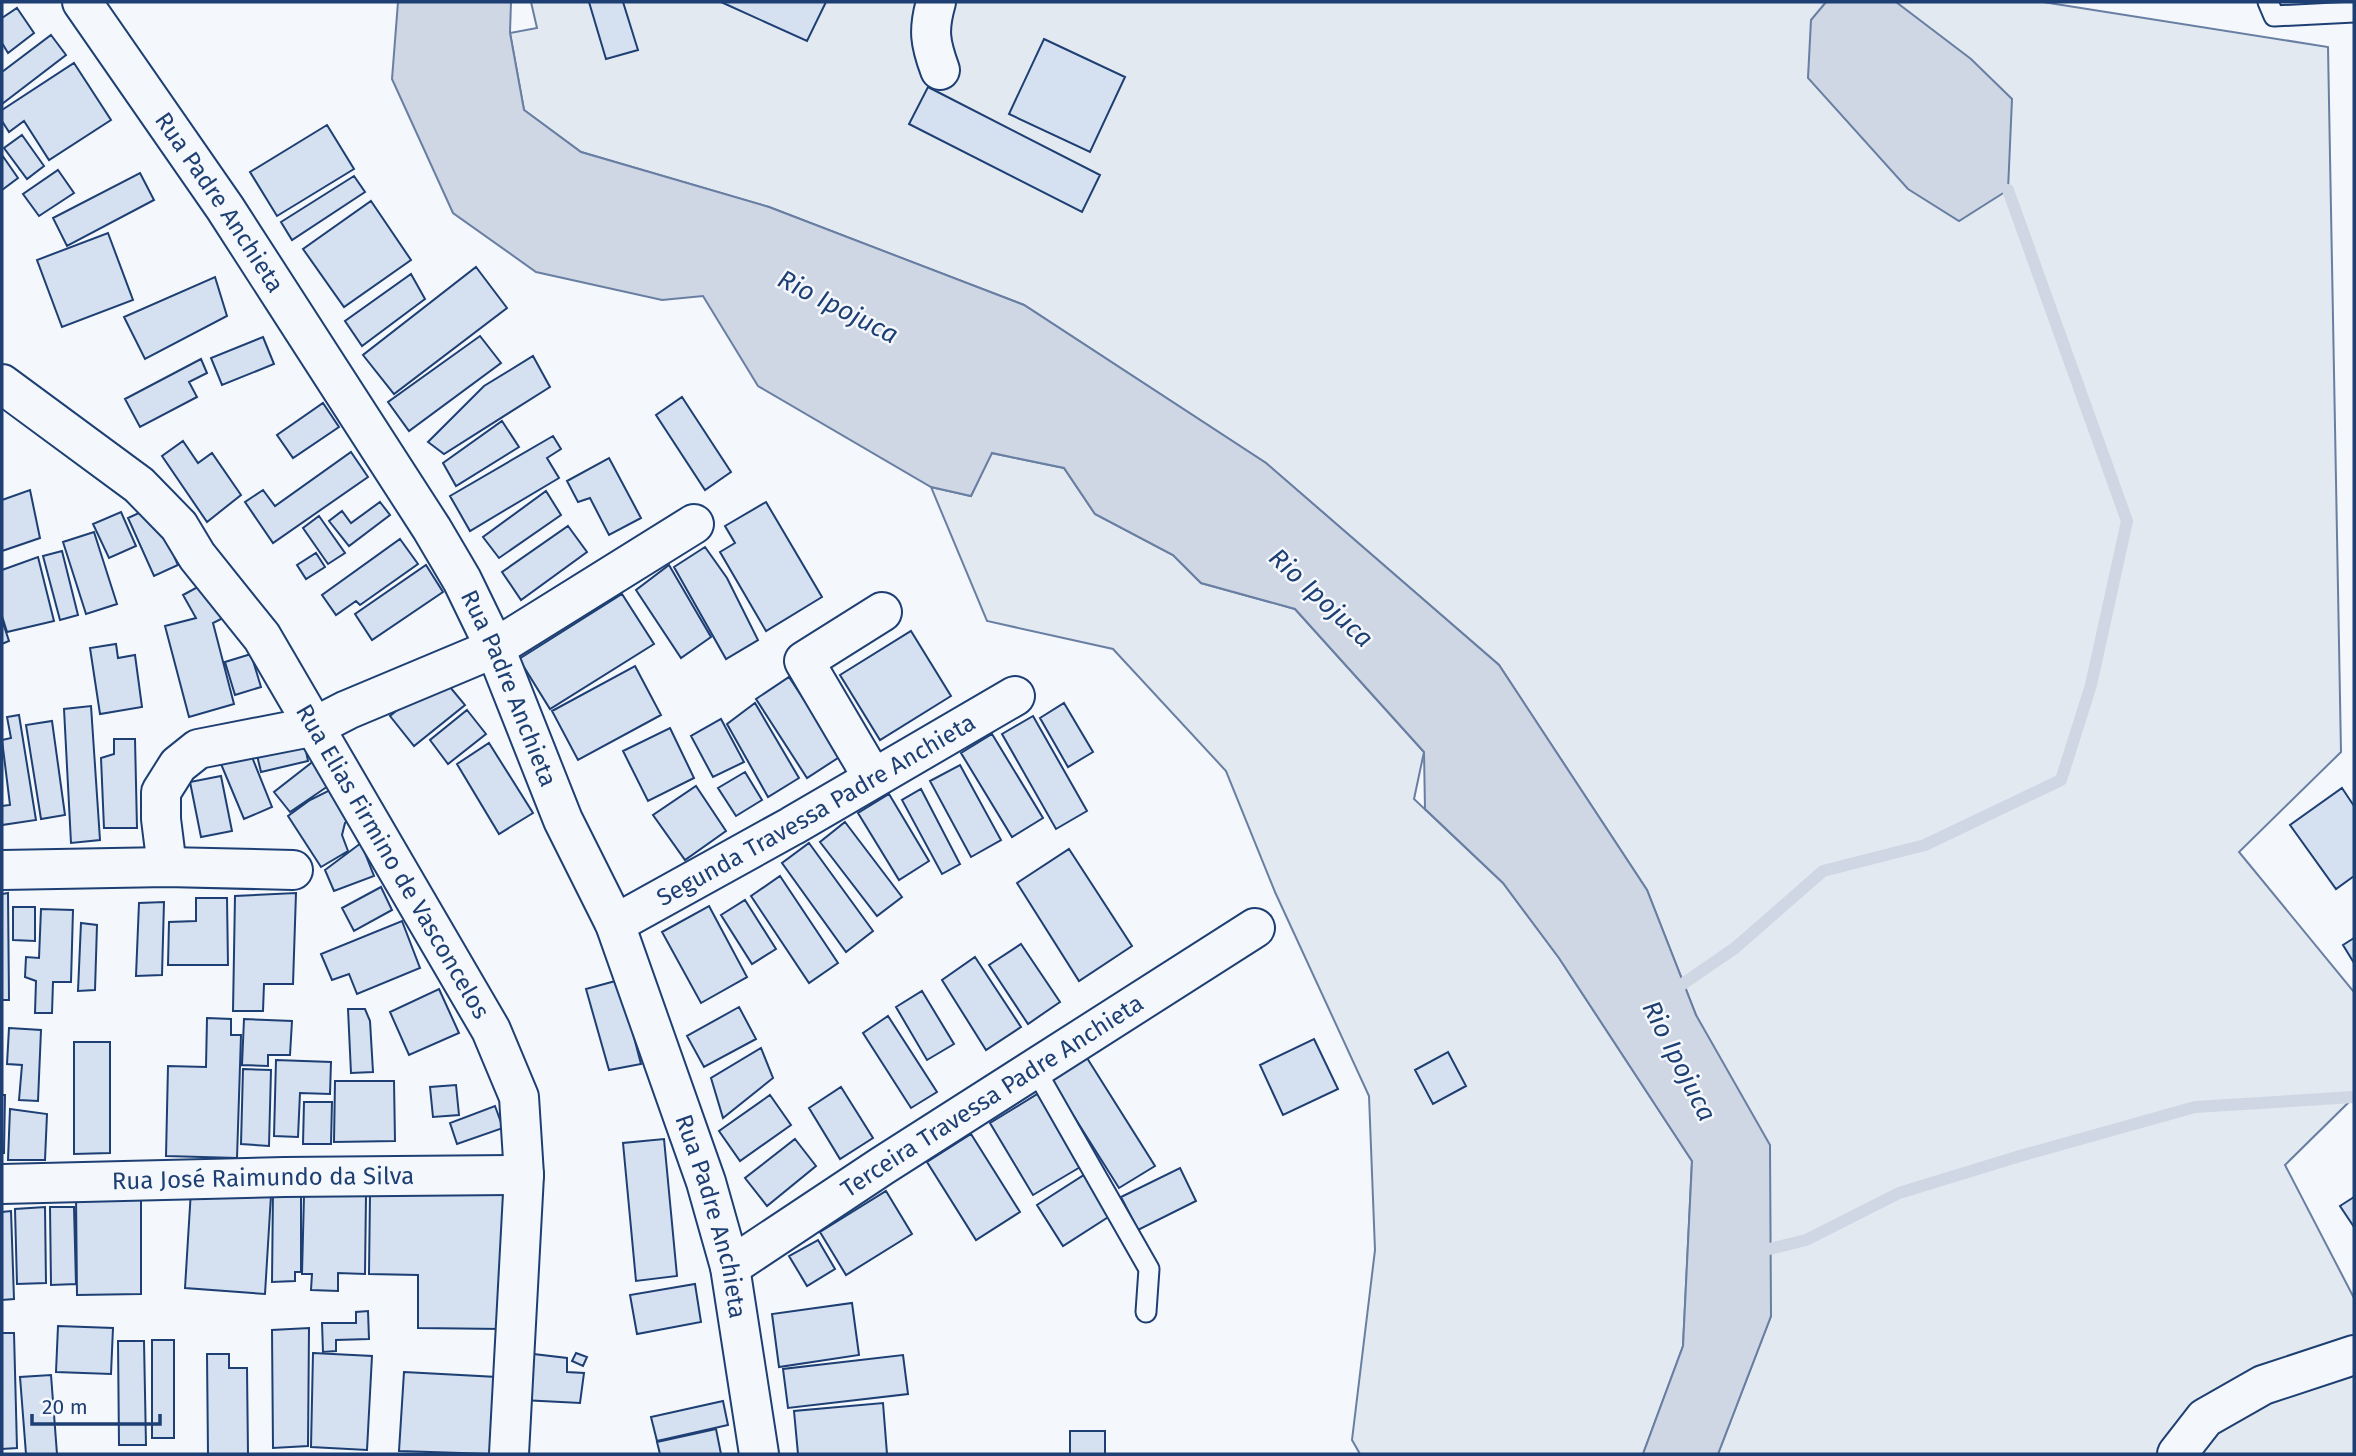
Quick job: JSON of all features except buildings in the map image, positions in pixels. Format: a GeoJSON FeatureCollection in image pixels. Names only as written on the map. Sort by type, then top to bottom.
{"type":"FeatureCollection","features":[{"type":"Feature","properties":{"kind":"street","name":"Rua Padre Anchieta"},"geometry":{"type":"LineString","coordinates":[[82,2],[225,208],[432,529],[462,580],[495,648],[563,820],[615,924],[706,1182],[730,1267],[759,1454]]}},
{"type":"Feature","properties":{"kind":"street"},"geometry":{"type":"LineString","coordinates":[[936,2],[931,21],[930,43],[940,70]]}},
{"type":"Feature","properties":{"kind":"street","name":"Rua Elias Firmino de Vasconcelos"},"geometry":{"type":"LineString","coordinates":[[2,384],[139,485],[178,526],[197,556],[262,637],[491,1030],[519,1097],[524,1175],[509,1454]]}},
{"type":"Feature","properties":{"kind":"street"},"geometry":{"type":"LineString","coordinates":[[167,867],[161,819],[161,792],[177,765],[198,749],[316,726],[347,710],[495,648],[694,524]]}},
{"type":"Feature","properties":{"kind":"street"},"geometry":{"type":"LineString","coordinates":[[873,778],[804,661],[882,612]]}},
{"type":"Feature","properties":{"kind":"street","name":"Segunda Travessa Padre Anchieta"},"geometry":{"type":"LineString","coordinates":[[615,924],[1015,696]]}},
{"type":"Feature","properties":{"kind":"street"},"geometry":{"type":"LineString","coordinates":[[2,870],[167,867],[293,870]]}},
{"type":"Feature","properties":{"kind":"street","name":"Terceira Travessa Padre Anchieta"},"geometry":{"type":"LineString","coordinates":[[730,1267],[1255,928]]}},
{"type":"Feature","properties":{"kind":"street","name":"Rua José Raimundo da Silva"},"geometry":{"type":"LineString","coordinates":[[2,1184],[271,1177],[524,1175]]}},
{"type":"Feature","properties":{"kind":"street"},"geometry":{"type":"LineString","coordinates":[[2177,1454],[2205,1418],[2263,1385],[2354,1356]]}},
{"type":"Feature","properties":{"kind":"lane"},"geometry":{"type":"LineString","coordinates":[[2268,2],[2274,16],[2354,12]]}},
{"type":"Feature","properties":{"kind":"lane"},"geometry":{"type":"LineString","coordinates":[[1035,1069],[1149,1269],[1146,1312]]}},
{"type":"Feature","properties":{"kind":"shaded area"},"geometry":{"type":"Polygon","coordinates":[[[531,2],[2043,2],[2328,47],[2341,752],[2239,852],[2354,992],[2354,1097],[2285,1165],[2354,1298],[2354,1454],[1718,1454],[1771,1316],[1696,1015],[1647,890],[1499,665],[1266,463],[1024,305],[769,207],[581,152],[524,110],[510,33],[537,28],[531,2]]]}},
{"type":"Feature","properties":{"kind":"shaded area"},"geometry":{"type":"Polygon","coordinates":[[[991,453],[1064,468],[1095,514],[1173,555],[1201,583],[1295,609],[1424,752],[1414,799],[1503,883],[1559,958],[1692,1161],[1683,1346],[1643,1454],[1360,1454],[1352,1440],[1375,1250],[1369,1096],[1275,892],[1226,771],[1113,649],[987,621],[931,487],[971,496],[991,453]]]}},
{"type":"Feature","properties":{"kind":"water","name":"Rio Ipojuca"},"geometry":{"type":"Polygon","coordinates":[[[398,2],[511,2],[510,33],[524,110],[581,152],[769,207],[1024,305],[1266,463],[1499,665],[1647,890],[1696,1015],[1770,1145],[1771,1316],[1718,1454],[1643,1454],[1683,1346],[1692,1161],[1559,958],[1503,883],[1425,809],[1424,752],[1295,609],[1201,583],[1173,555],[1095,514],[1064,468],[992,453],[971,496],[931,487],[758,386],[703,296],[662,300],[536,272],[453,213],[392,79],[398,2]]]}},
{"type":"Feature","properties":{"kind":"water"},"geometry":{"type":"Polygon","coordinates":[[[1826,2],[1896,2],[1971,59],[2012,99],[2008,190],[1959,221],[1908,189],[1808,78],[1811,20],[1826,2]]]}},
{"type":"Feature","properties":{"kind":"waterway","name":"Rio Ipojuca"},"geometry":{"type":"LineString","coordinates":[[1671,992],[1735,948],[1823,871],[1925,845],[2061,780],[2091,685],[2127,521],[2008,190]]}},
{"type":"Feature","properties":{"kind":"waterway"},"geometry":{"type":"LineString","coordinates":[[1757,1252],[1806,1240],[1899,1193],[2195,1107],[2354,1097]]}}]}
